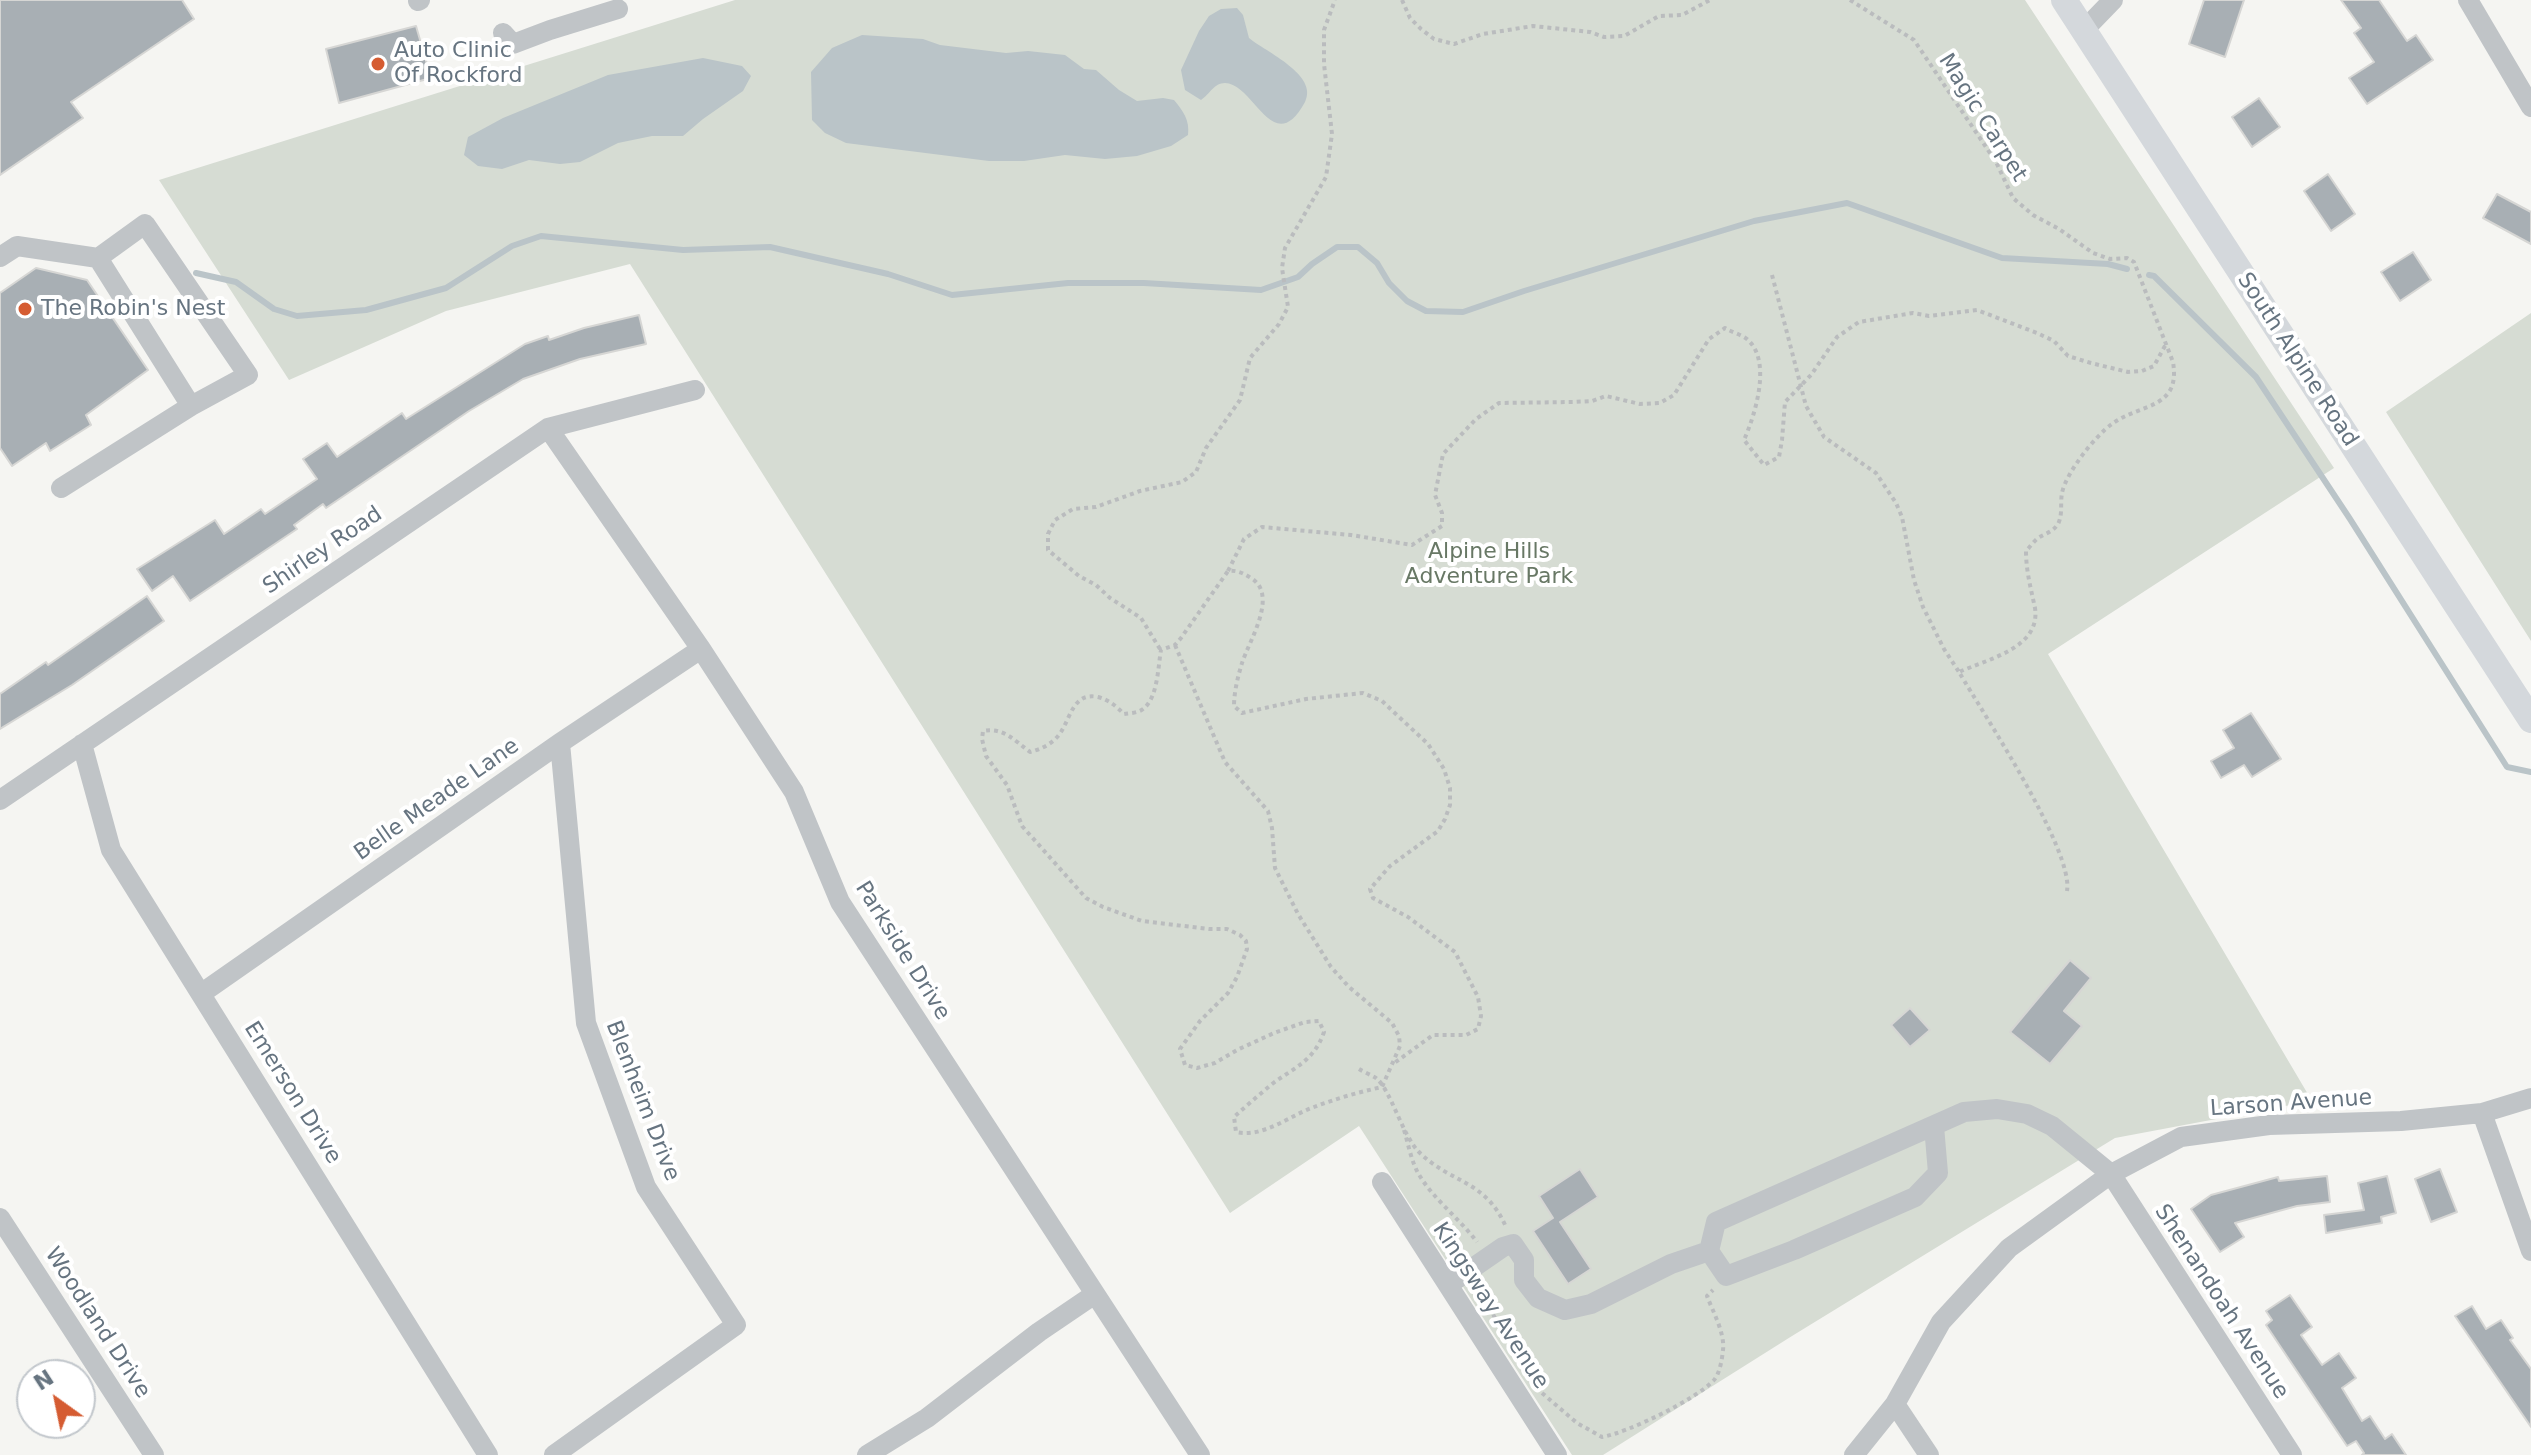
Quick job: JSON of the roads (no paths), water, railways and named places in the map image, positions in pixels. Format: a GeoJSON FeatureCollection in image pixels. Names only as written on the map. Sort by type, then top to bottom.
{"type":"FeatureCollection","features":[{"type":"Feature","properties":{"kind":"main road","name":"South Alpine Road"},"geometry":{"type":"LineString","coordinates":[[2064,0],[2531,720]]}},
{"type":"Feature","properties":{"kind":"street"},"geometry":{"type":"LineString","coordinates":[[2083,31],[2113,0]]}},
{"type":"Feature","properties":{"kind":"street"},"geometry":{"type":"LineString","coordinates":[[2468,0],[2531,107]]}},
{"type":"Feature","properties":{"kind":"street"},"geometry":{"type":"LineString","coordinates":[[503,33],[513,44],[618,9]]}},
{"type":"Feature","properties":{"kind":"street"},"geometry":{"type":"LineString","coordinates":[[0,257],[17,246],[98,258],[145,224],[248,375],[191,406],[61,488]]}},
{"type":"Feature","properties":{"kind":"street"},"geometry":{"type":"LineString","coordinates":[[98,258],[191,406]]}},
{"type":"Feature","properties":{"kind":"street","name":"Shirley Road"},"geometry":{"type":"LineString","coordinates":[[0,800],[548,428],[695,390]]}},
{"type":"Feature","properties":{"kind":"street","name":"Parkside Drive"},"geometry":{"type":"LineString","coordinates":[[548,428],[701,649],[794,792],[840,902],[1200,1455]]}},
{"type":"Feature","properties":{"kind":"street","name":"Belle Meade Lane"},"geometry":{"type":"LineString","coordinates":[[202,993],[560,743],[701,649]]}},
{"type":"Feature","properties":{"kind":"street","name":"Blenheim Drive"},"geometry":{"type":"LineString","coordinates":[[554,1455],[736,1325],[646,1187],[586,1023],[560,743]]}},
{"type":"Feature","properties":{"kind":"street","name":"Emerson Drive"},"geometry":{"type":"LineString","coordinates":[[82,744],[111,850],[488,1455]]}},
{"type":"Feature","properties":{"kind":"street","name":"Larson Avenue"},"geometry":{"type":"LineString","coordinates":[[1854,1455],[1895,1404],[1941,1322],[2009,1248],[2111,1174],[2181,1137],[2269,1125],[2401,1121],[2482,1113],[2531,1098]]}},
{"type":"Feature","properties":{"kind":"street","name":"Shenandoah Avenue"},"geometry":{"type":"LineString","coordinates":[[1709,1251],[1716,1222],[1964,1112],[1997,1109],[2027,1114],[2052,1126],[2111,1174],[2292,1455]]}},
{"type":"Feature","properties":{"kind":"street"},"geometry":{"type":"LineString","coordinates":[[2482,1113],[2531,1251]]}},
{"type":"Feature","properties":{"kind":"street"},"geometry":{"type":"LineString","coordinates":[[1448,1285],[1503,1247],[1513,1244],[1524,1260],[1524,1280],[1538,1298],[1565,1310],[1591,1304],[1671,1264],[1709,1251],[1726,1276],[1915,1197],[1938,1173],[1934,1126]]}},
{"type":"Feature","properties":{"kind":"street","name":"Kingsway Avenue"},"geometry":{"type":"LineString","coordinates":[[1382,1182],[1557,1455]]}},
{"type":"Feature","properties":{"kind":"street","name":"Woodland Drive"},"geometry":{"type":"LineString","coordinates":[[0,1218],[154,1455]]}},
{"type":"Feature","properties":{"kind":"street"},"geometry":{"type":"LineString","coordinates":[[867,1455],[927,1418],[1039,1332],[1095,1294]]}},
{"type":"Feature","properties":{"kind":"street"},"geometry":{"type":"LineString","coordinates":[[1895,1404],[1929,1455]]}},
{"type":"Feature","properties":{"kind":"waterway"},"geometry":{"type":"LineString","coordinates":[[196,273],[236,282],[274,309],[297,316],[366,310],[446,288],[512,246],[541,236],[683,250],[770,247],[888,274],[952,295],[1068,283],[1144,283],[1261,290],[1298,277],[1337,247],[1358,247],[1377,263],[1389,283],[1407,301],[1426,311],[1463,312],[1754,221],[1847,203],[2002,258],[2108,264],[2127,269]]}},
{"type":"Feature","properties":{"kind":"waterway"},"geometry":{"type":"LineString","coordinates":[[2149,275],[2154,276],[2256,377],[2507,767],[2531,772]]}},
{"type":"Feature","properties":{"kind":"place","name":"Auto Clinic Of Rockford"},"geometry":{"type":"Point","coordinates":[378,64]}},
{"type":"Feature","properties":{"kind":"place","name":"The Robin's Nest"},"geometry":{"type":"Point","coordinates":[25,309]}},
{"type":"Feature","properties":{"kind":"park label","name":"Alpine Hills Adventure Park"},"geometry":{"type":"Point","coordinates":[1489,564]}}]}
